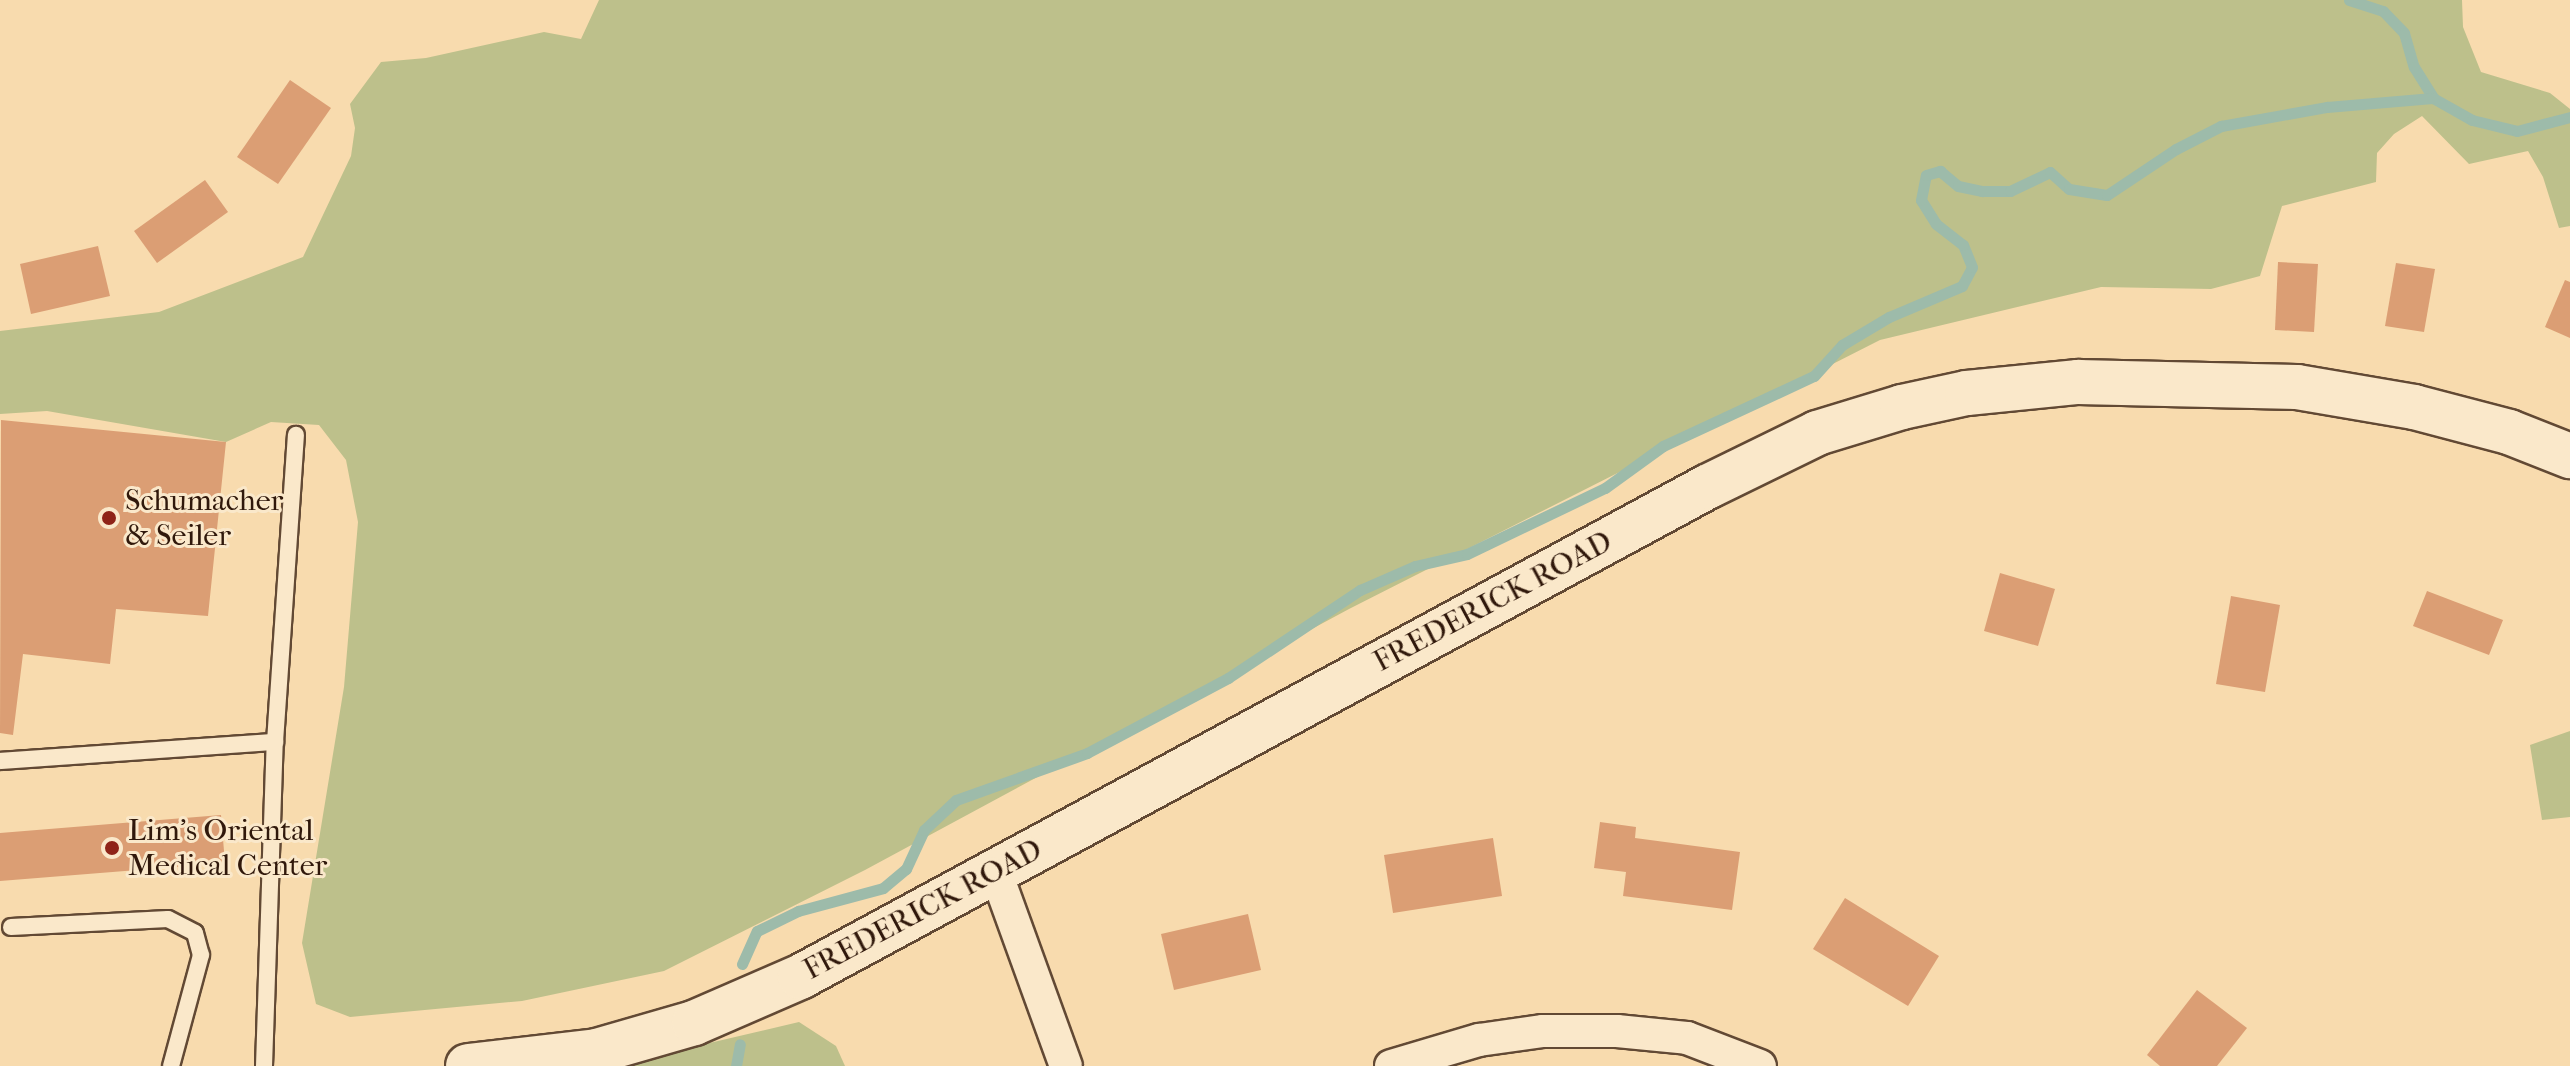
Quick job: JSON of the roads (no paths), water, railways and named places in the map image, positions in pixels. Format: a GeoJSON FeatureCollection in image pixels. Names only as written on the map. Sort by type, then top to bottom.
{"type":"FeatureCollection","features":[{"type":"Feature","properties":{"kind":"main road","name":"FREDERICK ROAD"},"geometry":{"type":"LineString","coordinates":[[468,1066],[597,1051],[694,1023],[800,977],[1707,487],[1817,433],[1902,407],[1967,393],[2078,382],[2297,387],[2414,407],[2509,432],[2570,456]]}},
{"type":"Feature","properties":{"kind":"street"},"geometry":{"type":"LineString","coordinates":[[995,870],[1066,1066]]}},
{"type":"Feature","properties":{"kind":"street"},"geometry":{"type":"LineString","coordinates":[[1391,1066],[1479,1040],[1573,1031],[1687,1038],[1760,1066]]}},
{"type":"Feature","properties":{"kind":"lane"},"geometry":{"type":"LineString","coordinates":[[264,1066],[275,742],[296,435]]}},
{"type":"Feature","properties":{"kind":"lane"},"geometry":{"type":"LineString","coordinates":[[0,761],[275,742]]}},
{"type":"Feature","properties":{"kind":"lane"},"geometry":{"type":"LineString","coordinates":[[11,927],[168,919],[195,933],[201,955],[171,1066]]}},
{"type":"Feature","properties":{"kind":"waterway"},"geometry":{"type":"LineString","coordinates":[[2349,0],[2383,11],[2404,33],[2414,67],[2433,98],[2472,120],[2517,131],[2570,117]]}},
{"type":"Feature","properties":{"kind":"waterway"},"geometry":{"type":"LineString","coordinates":[[742,964],[757,931],[798,911],[883,888],[906,869],[924,830],[956,800],[1087,753],[1228,678],[1360,590],[1415,566],[1467,554],[1605,488],[1663,446],[1814,376],[1842,345],[1889,317],[1962,286],[1972,267],[1963,245],[1936,224],[1921,200],[1926,175],[1940,171],[1958,186],[1982,191],[2010,191],[2050,172],[2069,189],[2107,195],[2176,149],[2221,126],[2327,107],[2433,98]]}},
{"type":"Feature","properties":{"kind":"waterway"},"geometry":{"type":"LineString","coordinates":[[736,1066],[740,1044]]}},
{"type":"Feature","properties":{"kind":"place","name":"Schumacher & Seiler"},"geometry":{"type":"Point","coordinates":[109,518]}},
{"type":"Feature","properties":{"kind":"place","name":"Lim's Oriental Medical Center"},"geometry":{"type":"Point","coordinates":[112,848]}}]}
